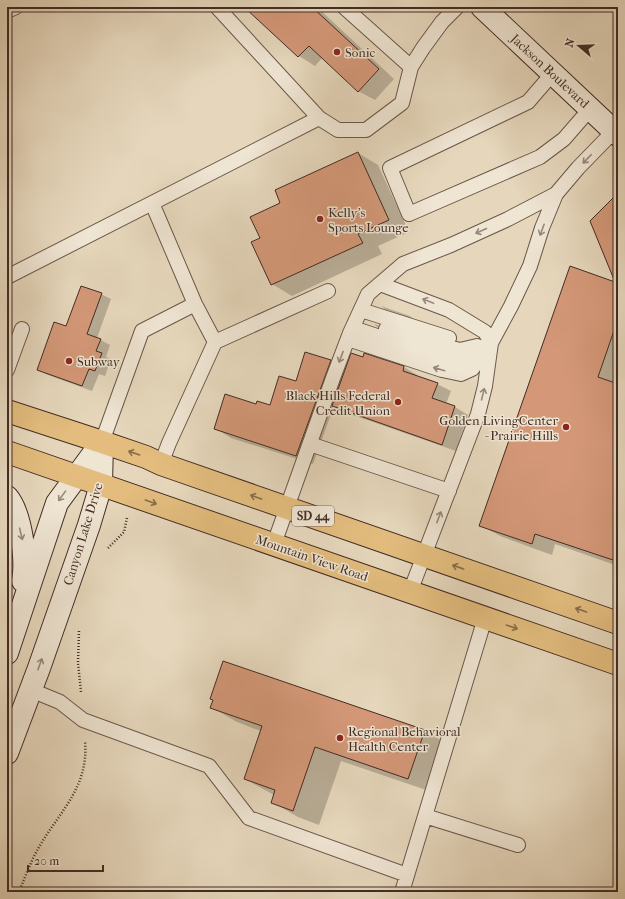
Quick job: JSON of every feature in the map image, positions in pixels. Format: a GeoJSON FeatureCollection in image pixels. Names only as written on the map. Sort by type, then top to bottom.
{"type":"FeatureCollection","features":[{"type":"Feature","properties":{"kind":"main road","name":"SD 44"},"geometry":{"type":"LineString","coordinates":[[7,411],[102,442],[618,622]]}},
{"type":"Feature","properties":{"kind":"main road","name":"Mountain View Road"},"geometry":{"type":"LineString","coordinates":[[7,452],[618,664]]}},
{"type":"Feature","properties":{"kind":"street","name":"Jackson Boulevard"},"geometry":{"type":"LineString","coordinates":[[482,7],[616,133]]}},
{"type":"Feature","properties":{"kind":"street","name":"Canyon Lake Drive"},"geometry":{"type":"LineString","coordinates":[[7,652],[57,503],[102,442]]}},
{"type":"Feature","properties":{"kind":"street","name":"Canyon Lake Drive"},"geometry":{"type":"LineString","coordinates":[[7,753],[31,690],[89,525],[101,485],[102,442]]}},
{"type":"Feature","properties":{"kind":"street"},"geometry":{"type":"LineString","coordinates":[[7,497],[13,509],[21,534],[25,554],[24,578],[7,652]]}},
{"type":"Feature","properties":{"kind":"lane"},"geometry":{"type":"LineString","coordinates":[[7,11],[16,7]]}},
{"type":"Feature","properties":{"kind":"lane"},"geometry":{"type":"LineString","coordinates":[[217,7],[319,118],[338,130],[366,130],[402,103],[411,67],[442,22],[457,7]]}},
{"type":"Feature","properties":{"kind":"lane"},"geometry":{"type":"LineString","coordinates":[[344,7],[411,67]]}},
{"type":"Feature","properties":{"kind":"lane"},"geometry":{"type":"LineString","coordinates":[[553,73],[528,102],[390,168],[409,214],[540,157],[564,139],[590,109]]}},
{"type":"Feature","properties":{"kind":"lane"},"geometry":{"type":"LineString","coordinates":[[7,277],[319,118]]}},
{"type":"Feature","properties":{"kind":"lane"},"geometry":{"type":"LineString","coordinates":[[410,592],[478,414],[485,386],[491,343],[530,266],[542,228],[556,194],[578,168],[616,133]]}},
{"type":"Feature","properties":{"kind":"lane"},"geometry":{"type":"LineString","coordinates":[[274,544],[355,324],[368,294],[403,264],[451,245],[508,219],[556,194]]}},
{"type":"Feature","properties":{"kind":"lane"},"geometry":{"type":"LineString","coordinates":[[152,203],[195,304],[215,342]]}},
{"type":"Feature","properties":{"kind":"lane"},"geometry":{"type":"LineString","coordinates":[[380,284],[449,310],[485,332],[491,343]]}},
{"type":"Feature","properties":{"kind":"lane"},"geometry":{"type":"LineString","coordinates":[[162,464],[169,442],[215,342],[328,291]]}},
{"type":"Feature","properties":{"kind":"lane"},"geometry":{"type":"LineString","coordinates":[[102,442],[142,331],[195,304]]}},
{"type":"Feature","properties":{"kind":"lane"},"geometry":{"type":"LineString","coordinates":[[355,324],[456,340],[491,343]]}},
{"type":"Feature","properties":{"kind":"lane"},"geometry":{"type":"LineString","coordinates":[[355,324],[430,354],[457,361],[491,343]]}},
{"type":"Feature","properties":{"kind":"lane"},"geometry":{"type":"LineString","coordinates":[[7,370],[22,329]]}},
{"type":"Feature","properties":{"kind":"lane"},"geometry":{"type":"LineString","coordinates":[[310,444],[449,491]]}},
{"type":"Feature","properties":{"kind":"lane"},"geometry":{"type":"LineString","coordinates":[[402,892],[485,618]]}},
{"type":"Feature","properties":{"kind":"lane"},"geometry":{"type":"LineString","coordinates":[[31,690],[60,702],[83,720],[209,766],[249,818],[407,875]]}},
{"type":"Feature","properties":{"kind":"lane"},"geometry":{"type":"LineString","coordinates":[[425,816],[518,845]]}},
{"type":"Feature","properties":{"kind":"path"},"geometry":{"type":"LineString","coordinates":[[105,550],[124,532],[133,495]]}},
{"type":"Feature","properties":{"kind":"path"},"geometry":{"type":"LineString","coordinates":[[20,892],[40,846],[70,802],[80,781],[85,748],[78,663],[79,629]]}},
{"type":"Feature","properties":{"kind":"building","name":"Sonic"},"geometry":{"type":"Polygon","coordinates":[[[244,7],[312,7],[379,69],[358,92],[309,46],[298,57],[244,7]]]}},
{"type":"Feature","properties":{"kind":"building","name":"Kelly's Sports Lounge"},"geometry":{"type":"Polygon","coordinates":[[[358,152],[389,220],[358,234],[363,243],[271,285],[251,242],[260,238],[250,217],[280,203],[275,190],[358,152]]]}},
{"type":"Feature","properties":{"kind":"building","name":"Golden LivingCenter - Prairie Hills"},"geometry":{"type":"Polygon","coordinates":[[[618,193],[618,319],[598,377],[618,384],[618,545],[613,560],[535,534],[532,544],[479,526],[570,266],[615,282],[590,221],[618,193]]]}},
{"type":"Feature","properties":{"kind":"building","name":"Subway"},"geometry":{"type":"Polygon","coordinates":[[[81,286],[102,293],[87,334],[101,339],[96,351],[102,353],[95,371],[89,369],[82,386],[37,370],[54,322],[66,326],[81,286]]]}},
{"type":"Feature","properties":{"kind":"building"},"geometry":{"type":"Polygon","coordinates":[[[305,352],[331,360],[296,456],[214,429],[225,394],[256,404],[257,401],[270,405],[279,376],[296,381],[305,352]]]}},
{"type":"Feature","properties":{"kind":"building","name":"Black Hills Federal Credit Union"},"geometry":{"type":"Polygon","coordinates":[[[351,353],[363,357],[364,353],[404,366],[403,371],[438,383],[432,398],[455,406],[442,445],[332,406],[351,353]]]}},
{"type":"Feature","properties":{"kind":"building","name":"Regional Behavioral Health Center"},"geometry":{"type":"Polygon","coordinates":[[[223,661],[425,730],[408,779],[315,747],[293,811],[271,803],[275,790],[244,779],[262,726],[210,708],[213,700],[210,699],[223,661]]]}},
{"type":"Feature","properties":{"kind":"place","name":"Sonic"},"geometry":{"type":"Point","coordinates":[337,52]}},
{"type":"Feature","properties":{"kind":"place","name":"Kelly's Sports Lounge"},"geometry":{"type":"Point","coordinates":[320,219]}},
{"type":"Feature","properties":{"kind":"place","name":"Subway"},"geometry":{"type":"Point","coordinates":[69,361]}},
{"type":"Feature","properties":{"kind":"place","name":"Black Hills Federal Credit Union"},"geometry":{"type":"Point","coordinates":[398,402]}},
{"type":"Feature","properties":{"kind":"place","name":"Golden LivingCenter - Prairie Hills"},"geometry":{"type":"Point","coordinates":[566,427]}},
{"type":"Feature","properties":{"kind":"place","name":"Regional Behavioral Health Center"},"geometry":{"type":"Point","coordinates":[340,738]}}]}
